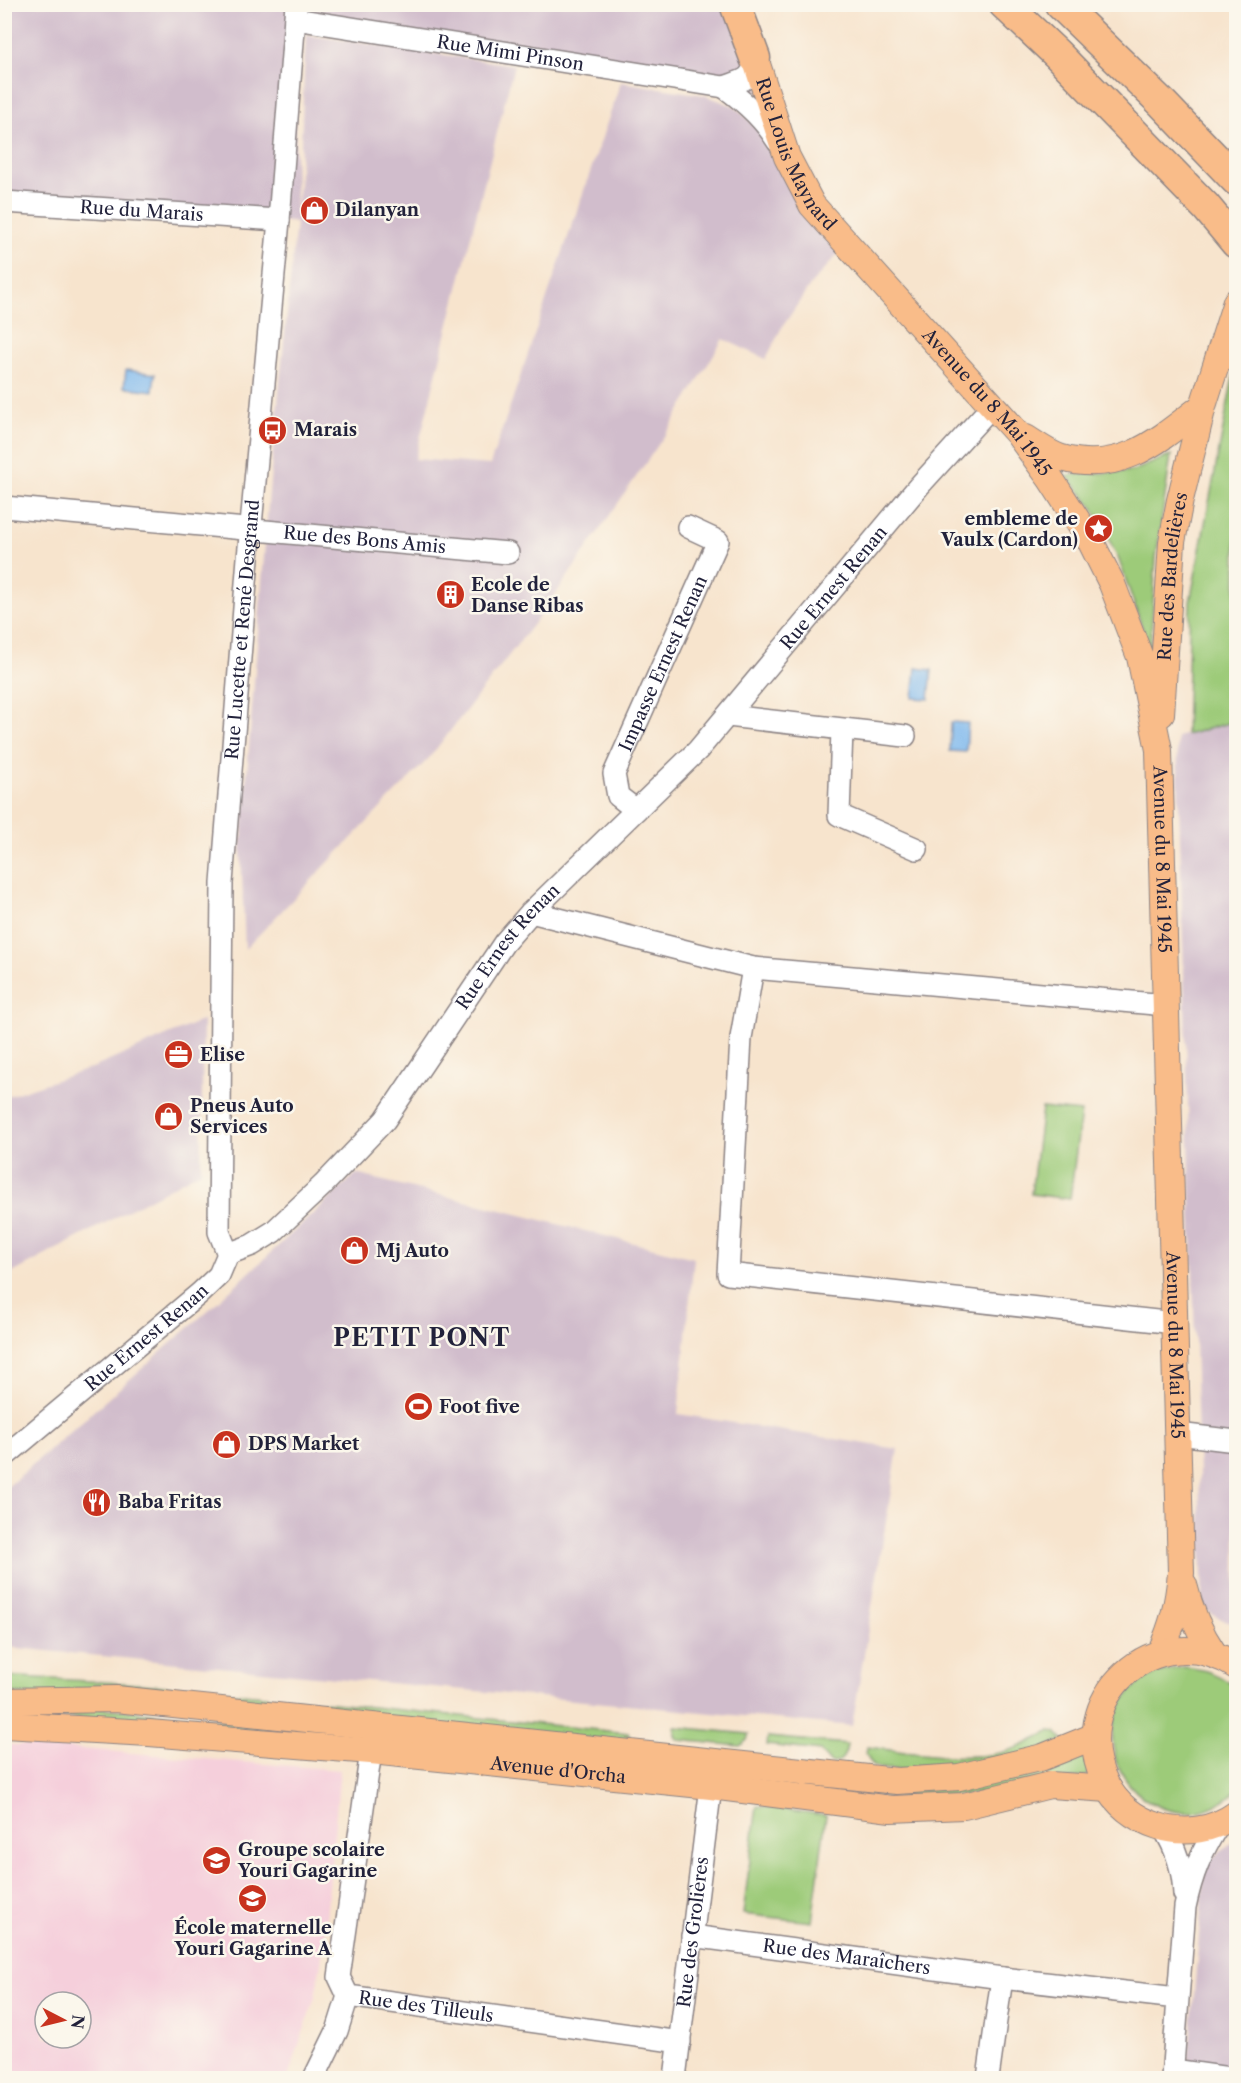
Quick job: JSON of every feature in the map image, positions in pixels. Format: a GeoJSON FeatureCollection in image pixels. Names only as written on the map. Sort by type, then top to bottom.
{"type":"FeatureCollection","features":[{"type":"Feature","properties":{"kind":"highway"},"geometry":{"type":"LineString","coordinates":[[735,4],[755,58]]}},
{"type":"Feature","properties":{"kind":"highway"},"geometry":{"type":"LineString","coordinates":[[1004,4],[1057,54],[1206,207],[1236,243]]}},
{"type":"Feature","properties":{"kind":"highway"},"geometry":{"type":"LineString","coordinates":[[1060,4],[1163,104],[1236,180]]}},
{"type":"Feature","properties":{"kind":"main road","name":"Rue Louis Maynard"},"geometry":{"type":"LineString","coordinates":[[755,58],[787,157],[812,205],[846,244]]}},
{"type":"Feature","properties":{"kind":"main road","name":"Avenue du 8 Mai 1945"},"geometry":{"type":"LineString","coordinates":[[846,244],[1018,434],[1050,478],[1090,540],[1112,584],[1140,657],[1159,750],[1181,1573],[1178,1605],[1160,1653]]}},
{"type":"Feature","properties":{"kind":"main road","name":"Rue des Bardelières"},"geometry":{"type":"LineString","coordinates":[[1159,750],[1172,542],[1203,406],[1236,303]]}},
{"type":"Feature","properties":{"kind":"main road"},"geometry":{"type":"LineString","coordinates":[[1018,434],[1061,458],[1096,464],[1125,458],[1155,443],[1203,406]]}},
{"type":"Feature","properties":{"kind":"main road","name":"Avenue du 8 Mai 1945"},"geometry":{"type":"LineString","coordinates":[[1181,1573],[1189,1606],[1197,1626],[1225,1660]]}},
{"type":"Feature","properties":{"kind":"main road"},"geometry":{"type":"LineString","coordinates":[[1225,1660],[1185,1649],[1160,1653],[1137,1663],[1118,1679],[1104,1700],[1096,1723],[1095,1736],[1096,1754],[1109,1789],[1127,1810],[1144,1821],[1163,1828],[1190,1831],[1228,1819]]}},
{"type":"Feature","properties":{"kind":"main road","name":"Avenue d'Orcha"},"geometry":{"type":"LineString","coordinates":[[4,1701],[116,1699],[897,1780],[959,1777],[1043,1757],[1095,1736]]}},
{"type":"Feature","properties":{"kind":"main road","name":"Avenue d'Orcha"},"geometry":{"type":"LineString","coordinates":[[4,1725],[148,1733],[371,1750],[711,1786],[891,1809],[963,1806],[1050,1785],[1109,1789]]}},
{"type":"Feature","properties":{"kind":"street","name":"Rue Mimi Pinson"},"geometry":{"type":"LineString","coordinates":[[295,12],[724,87],[744,101],[769,128],[787,157]]}},
{"type":"Feature","properties":{"kind":"street","name":"Rue Lucette et René Desgrand"},"geometry":{"type":"LineString","coordinates":[[228,1254],[219,1232],[222,883],[295,12]]}},
{"type":"Feature","properties":{"kind":"street"},"geometry":{"type":"LineString","coordinates":[[724,87],[748,79],[754,70],[755,58]]}},
{"type":"Feature","properties":{"kind":"street","name":"Rue du Marais"},"geometry":{"type":"LineString","coordinates":[[4,202],[279,220]]}},
{"type":"Feature","properties":{"kind":"street","name":"Rue Ernest Renan"},"geometry":{"type":"LineString","coordinates":[[4,1457],[200,1293],[219,1275],[228,1254],[252,1245],[273,1232],[323,1185],[385,1120],[504,944],[531,912],[698,750],[729,716],[796,632],[834,590],[919,486],[992,406]]}},
{"type":"Feature","properties":{"kind":"street","name":"Rue des Bons Amis"},"geometry":{"type":"LineString","coordinates":[[4,507],[508,553]]}},
{"type":"Feature","properties":{"kind":"street","name":"Impasse Ernest Renan"},"geometry":{"type":"LineString","coordinates":[[636,810],[618,796],[614,774],[718,541],[688,527]]}},
{"type":"Feature","properties":{"kind":"street"},"geometry":{"type":"LineString","coordinates":[[729,716],[905,736]]}},
{"type":"Feature","properties":{"kind":"street"},"geometry":{"type":"LineString","coordinates":[[843,730],[839,815],[916,849]]}},
{"type":"Feature","properties":{"kind":"street"},"geometry":{"type":"LineString","coordinates":[[531,912],[753,968],[1166,1005]]}},
{"type":"Feature","properties":{"kind":"street"},"geometry":{"type":"LineString","coordinates":[[753,968],[741,1038],[728,1274],[1175,1323]]}},
{"type":"Feature","properties":{"kind":"street"},"geometry":{"type":"LineString","coordinates":[[1178,1434],[1236,1440]]}},
{"type":"Feature","properties":{"kind":"street","name":"Rue des Tilleuls"},"geometry":{"type":"LineString","coordinates":[[371,1750],[339,1977],[348,1996],[680,2042]]}},
{"type":"Feature","properties":{"kind":"street","name":"Rue des Grolières"},"geometry":{"type":"LineString","coordinates":[[675,2079],[711,1786]]}},
{"type":"Feature","properties":{"kind":"street"},"geometry":{"type":"LineString","coordinates":[[1228,1819],[1202,1851],[1191,1881],[1185,1907],[1173,2074],[1229,2079]]}},
{"type":"Feature","properties":{"kind":"street"},"geometry":{"type":"LineString","coordinates":[[1163,1828],[1172,1840],[1183,1875],[1185,1907]]}},
{"type":"Feature","properties":{"kind":"street","name":"Rue des Maraîchers"},"geometry":{"type":"LineString","coordinates":[[692,1936],[1002,1978],[1177,1998]]}},
{"type":"Feature","properties":{"kind":"street"},"geometry":{"type":"LineString","coordinates":[[988,2079],[1002,1978]]}},
{"type":"Feature","properties":{"kind":"street"},"geometry":{"type":"LineString","coordinates":[[314,2079],[337,2031],[348,1996]]}},
{"type":"Feature","properties":{"kind":"shaded area"},"geometry":{"type":"Polygon","coordinates":[[[4,5],[728,5],[761,93],[294,20],[296,214],[306,35],[514,65],[415,459],[490,465],[621,82],[704,95],[734,106],[766,136],[840,252],[811,284],[781,329],[766,359],[723,339],[669,429],[548,605],[429,758],[245,949],[241,850],[269,492],[296,222],[5,203],[4,5]]]}},
{"type":"Feature","properties":{"kind":"shaded area"},"geometry":{"type":"Polygon","coordinates":[[[1236,721],[1236,1623],[1220,1619],[1203,1608],[1177,737],[1236,721]]]}},
{"type":"Feature","properties":{"kind":"shaded area"},"geometry":{"type":"Polygon","coordinates":[[[203,1020],[201,1171],[5,1277],[5,1097],[95,1067],[203,1020]]]}},
{"type":"Feature","properties":{"kind":"shaded area"},"geometry":{"type":"Polygon","coordinates":[[[356,1174],[694,1258],[678,1414],[898,1449],[852,1726],[5,1647],[5,1489],[212,1307],[356,1174]]]}},
{"type":"Feature","properties":{"kind":"shaded area","name":"Groupe scolaire Youri Gagarine"},"geometry":{"type":"Polygon","coordinates":[[[5,1745],[32,1745],[340,1770],[323,1951],[315,1997],[288,2078],[5,2078],[5,1745]]]}},
{"type":"Feature","properties":{"kind":"shaded area"},"geometry":{"type":"Polygon","coordinates":[[[1236,1839],[1236,2078],[1187,2078],[1205,1864],[1236,1839]]]}},
{"type":"Feature","properties":{"kind":"green space"},"geometry":{"type":"Polygon","coordinates":[[[1236,367],[1236,721],[1186,735],[1190,602],[1236,367]]]}},
{"type":"Feature","properties":{"kind":"green space"},"geometry":{"type":"Polygon","coordinates":[[[1171,455],[1156,558],[1150,650],[1119,560],[1092,506],[1066,475],[1133,471],[1171,455]]]}},
{"type":"Feature","properties":{"kind":"green space"},"geometry":{"type":"Polygon","coordinates":[[[1042,1108],[1081,1112],[1070,1199],[1031,1194],[1042,1108]]]}},
{"type":"Feature","properties":{"kind":"green space"},"geometry":{"type":"Polygon","coordinates":[[[1184,1667],[1212,1673],[1236,1689],[1236,1791],[1215,1805],[1191,1812],[1173,1811],[1153,1804],[1136,1792],[1124,1776],[1116,1758],[1113,1739],[1115,1720],[1123,1702],[1137,1685],[1159,1672],[1184,1667]]]}},
{"type":"Feature","properties":{"kind":"green space"},"geometry":{"type":"Polygon","coordinates":[[[4,1676],[155,1685],[628,1733],[632,1742],[5,1693],[4,1676]]]}},
{"type":"Feature","properties":{"kind":"green space"},"geometry":{"type":"Polygon","coordinates":[[[82,1706],[604,1760],[4,1712],[82,1706]]]}},
{"type":"Feature","properties":{"kind":"green space"},"geometry":{"type":"Polygon","coordinates":[[[675,1727],[749,1734],[747,1740],[740,1746],[678,1740],[675,1736],[675,1727]]]}},
{"type":"Feature","properties":{"kind":"green space"},"geometry":{"type":"Polygon","coordinates":[[[1051,1731],[1056,1732],[1063,1740],[1030,1755],[919,1772],[879,1768],[872,1764],[866,1754],[867,1747],[934,1755],[984,1756],[1013,1749],[1051,1731]]]}},
{"type":"Feature","properties":{"kind":"green space"},"geometry":{"type":"Polygon","coordinates":[[[768,1737],[847,1744],[846,1752],[838,1762],[831,1763],[820,1751],[767,1745],[768,1737]]]}},
{"type":"Feature","properties":{"kind":"green space"},"geometry":{"type":"Polygon","coordinates":[[[1085,1752],[1089,1773],[1087,1776],[995,1792],[914,1799],[796,1786],[643,1764],[832,1783],[1085,1752]]]}},
{"type":"Feature","properties":{"kind":"green space"},"geometry":{"type":"Polygon","coordinates":[[[757,1806],[826,1815],[812,1922],[743,1914],[757,1806]]]}},
{"type":"Feature","properties":{"kind":"water"},"geometry":{"type":"Polygon","coordinates":[[[126,370],[155,374],[153,391],[124,387],[126,370]]]}},
{"type":"Feature","properties":{"kind":"water"},"geometry":{"type":"Polygon","coordinates":[[[916,668],[932,670],[929,699],[913,698],[916,668]]]}},
{"type":"Feature","properties":{"kind":"water"},"geometry":{"type":"Polygon","coordinates":[[[951,722],[968,723],[966,752],[950,751],[951,722]]]}},
{"type":"Feature","properties":{"kind":"place","name":"Dilanyan"},"geometry":{"type":"Point","coordinates":[314,210]}},
{"type":"Feature","properties":{"kind":"place","name":"Marais"},"geometry":{"type":"Point","coordinates":[273,430]}},
{"type":"Feature","properties":{"kind":"place","name":"embleme de Vaulx (Cardon)"},"geometry":{"type":"Point","coordinates":[1099,529]}},
{"type":"Feature","properties":{"kind":"place","name":"Ecole de Danse Ribas"},"geometry":{"type":"Point","coordinates":[450,595]}},
{"type":"Feature","properties":{"kind":"place","name":"Elise"},"geometry":{"type":"Point","coordinates":[179,1055]}},
{"type":"Feature","properties":{"kind":"place","name":"Pneus Auto Services"},"geometry":{"type":"Point","coordinates":[169,1116]}},
{"type":"Feature","properties":{"kind":"place","name":"Mj Auto"},"geometry":{"type":"Point","coordinates":[355,1251]}},
{"type":"Feature","properties":{"kind":"place","name":"Foot five"},"geometry":{"type":"Point","coordinates":[418,1407]}},
{"type":"Feature","properties":{"kind":"place","name":"DPS Market"},"geometry":{"type":"Point","coordinates":[227,1444]}},
{"type":"Feature","properties":{"kind":"place","name":"Baba Fritas"},"geometry":{"type":"Point","coordinates":[97,1502]}},
{"type":"Feature","properties":{"kind":"place","name":"Groupe scolaire Youri Gagarine"},"geometry":{"type":"Point","coordinates":[217,1860]}},
{"type":"Feature","properties":{"kind":"place","name":"École maternelle Youri Gagarine A"},"geometry":{"type":"Point","coordinates":[253,1899]}},
{"type":"Feature","properties":{"kind":"district","name":"PETIT PONT"},"geometry":{"type":"Point","coordinates":[422,1337]}}]}
